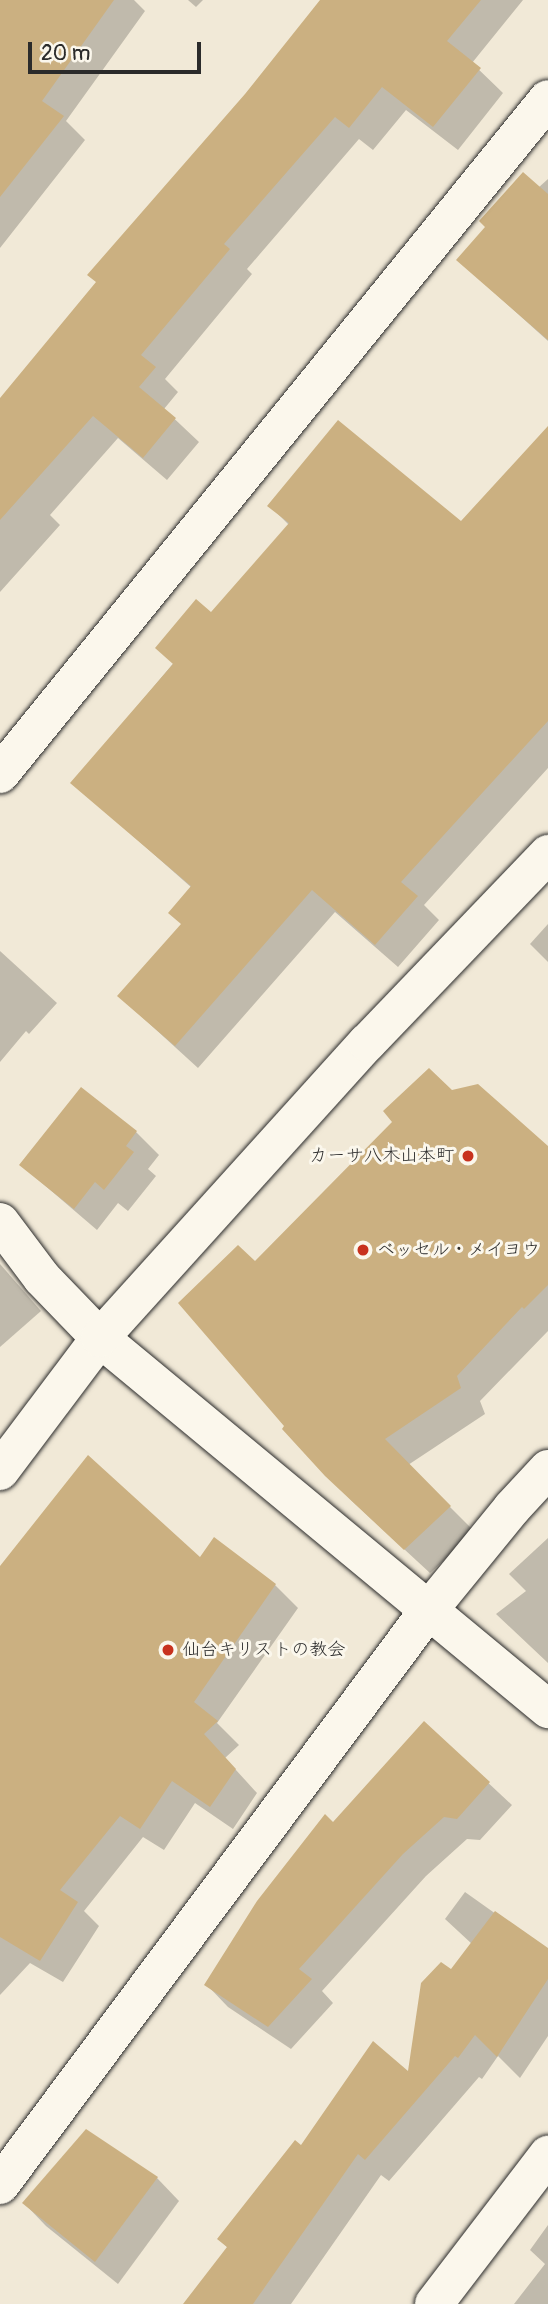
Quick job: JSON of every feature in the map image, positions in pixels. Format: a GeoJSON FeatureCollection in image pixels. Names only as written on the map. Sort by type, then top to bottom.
{"type":"FeatureCollection","features":[{"type":"Feature","properties":{"kind":"street"},"geometry":{"type":"LineString","coordinates":[[0,774],[548,99]]}},
{"type":"Feature","properties":{"kind":"street"},"geometry":{"type":"LineString","coordinates":[[0,1471],[100,1338],[368,1043],[548,854]]}},
{"type":"Feature","properties":{"kind":"street"},"geometry":{"type":"LineString","coordinates":[[0,1222],[42,1279],[100,1338],[548,1709]]}},
{"type":"Feature","properties":{"kind":"street"},"geometry":{"type":"LineString","coordinates":[[0,2185],[428,1611],[512,1508],[548,1469]]}},
{"type":"Feature","properties":{"kind":"street"},"geometry":{"type":"LineString","coordinates":[[435,2304],[548,2155]]}},
{"type":"Feature","properties":{"kind":"building"},"geometry":{"type":"Polygon","coordinates":[[[0,0],[114,0],[42,101],[64,116],[0,197],[0,0]]]}},
{"type":"Feature","properties":{"kind":"building"},"geometry":{"type":"Polygon","coordinates":[[[320,0],[481,0],[447,41],[481,68],[433,127],[382,87],[349,128],[335,117],[224,244],[230,249],[141,355],[156,367],[139,387],[176,418],[143,458],[93,416],[0,520],[0,398],[96,282],[87,275],[245,94],[320,0]]]}},
{"type":"Feature","properties":{"kind":"building"},"geometry":{"type":"Polygon","coordinates":[[[523,172],[548,194],[548,340],[456,260],[485,227],[479,221],[523,172]]]}},
{"type":"Feature","properties":{"kind":"building"},"geometry":{"type":"Polygon","coordinates":[[[338,420],[461,521],[548,426],[548,721],[401,882],[418,896],[375,945],[312,890],[175,1046],[117,996],[181,924],[168,913],[191,886],[70,783],[173,664],[155,648],[196,599],[211,612],[289,523],[267,506],[338,420]]]}},
{"type":"Feature","properties":{"kind":"building"},"geometry":{"type":"Polygon","coordinates":[[[429,1068],[452,1090],[478,1084],[548,1146],[548,1285],[524,1309],[522,1307],[457,1376],[461,1388],[385,1439],[451,1506],[404,1550],[325,1476],[282,1429],[284,1426],[178,1303],[238,1245],[255,1261],[392,1122],[383,1111],[429,1068]]]}},
{"type":"Feature","properties":{"kind":"building"},"geometry":{"type":"Polygon","coordinates":[[[81,1087],[137,1131],[126,1146],[134,1152],[104,1190],[95,1182],[74,1209],[19,1165],[81,1087]]]}},
{"type":"Feature","properties":{"kind":"building"},"geometry":{"type":"Polygon","coordinates":[[[88,1455],[200,1557],[214,1537],[276,1584],[194,1702],[218,1721],[204,1734],[236,1769],[210,1807],[172,1781],[140,1829],[120,1816],[60,1890],[78,1902],[40,1961],[0,1937],[0,1566],[88,1455]]]}},
{"type":"Feature","properties":{"kind":"building"},"geometry":{"type":"Polygon","coordinates":[[[424,1721],[490,1782],[457,1819],[444,1817],[403,1854],[299,1969],[312,1979],[268,2027],[204,1985],[257,1901],[325,1814],[333,1822],[424,1721]]]}},
{"type":"Feature","properties":{"kind":"building"},"geometry":{"type":"Polygon","coordinates":[[[495,1911],[548,1948],[548,1979],[497,2057],[475,2035],[458,2058],[455,2056],[365,2160],[358,2154],[253,2304],[183,2304],[227,2247],[217,2239],[295,2140],[301,2145],[373,2041],[408,2071],[421,1983],[441,1962],[451,1969],[495,1911]]]}},
{"type":"Feature","properties":{"kind":"building"},"geometry":{"type":"Polygon","coordinates":[[[86,2129],[158,2177],[95,2262],[22,2203],[86,2129]]]}},
{"type":"Feature","properties":{"kind":"place","name":"カーサ八木山本町"},"geometry":{"type":"Point","coordinates":[468,1156]}},
{"type":"Feature","properties":{"kind":"place","name":"ベッセル・メイヨウ"},"geometry":{"type":"Point","coordinates":[363,1250]}},
{"type":"Feature","properties":{"kind":"place","name":"仙台キリストの教会"},"geometry":{"type":"Point","coordinates":[168,1650]}}]}
